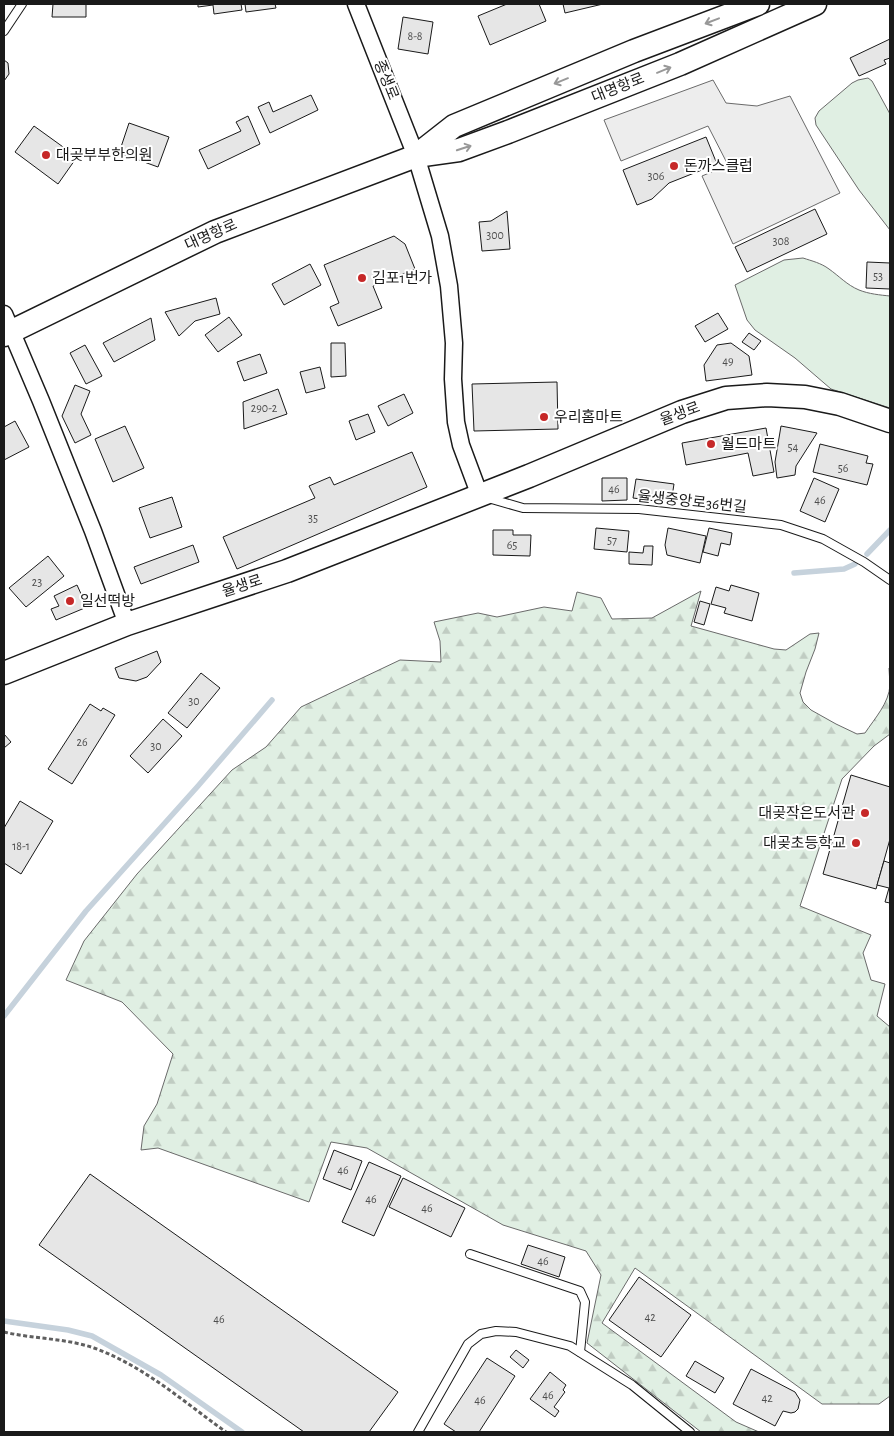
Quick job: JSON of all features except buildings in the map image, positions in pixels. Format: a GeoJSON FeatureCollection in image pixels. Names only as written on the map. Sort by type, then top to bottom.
{"type":"FeatureCollection","features":[{"type":"Feature","properties":{"kind":"main road","name":"대명항로"},"geometry":{"type":"LineString","coordinates":[[416,156],[454,126],[634,51],[758,4]]}},
{"type":"Feature","properties":{"kind":"main road","name":"대명항로"},"geometry":{"type":"LineString","coordinates":[[6,326],[215,232],[416,156],[459,150],[508,132],[680,64],[815,4]]}},
{"type":"Feature","properties":{"kind":"main road","name":"율생로"},"geometry":{"type":"LineString","coordinates":[[4,673],[127,624],[287,571],[480,496],[682,412],[726,398],[767,394],[805,397],[840,404],[890,421]]}},
{"type":"Feature","properties":{"kind":"street","name":"종생로"},"geometry":{"type":"LineString","coordinates":[[356,4],[416,156]]}},
{"type":"Feature","properties":{"kind":"street"},"geometry":{"type":"LineString","coordinates":[[416,156],[440,236],[447,277],[454,343],[453,379],[456,422],[460,445],[480,496]]}},
{"type":"Feature","properties":{"kind":"street","name":"대명항로"},"geometry":{"type":"LineString","coordinates":[[6,326],[93,531],[127,624]]}},
{"type":"Feature","properties":{"kind":"lane"},"geometry":{"type":"LineString","coordinates":[[4,31],[22,4]]}},
{"type":"Feature","properties":{"kind":"lane","name":"율생중앙로36번길"},"geometry":{"type":"LineString","coordinates":[[480,496],[522,508],[639,509],[781,526],[824,539],[864,562],[890,580]]}},
{"type":"Feature","properties":{"kind":"lane"},"geometry":{"type":"LineString","coordinates":[[470,1254],[580,1292],[585,1302],[580,1352]]}},
{"type":"Feature","properties":{"kind":"lane"},"geometry":{"type":"LineString","coordinates":[[418,1432],[468,1344],[481,1334],[496,1331],[516,1332],[570,1346],[632,1385],[690,1432]]}},
{"type":"Feature","properties":{"kind":"path"},"geometry":{"type":"LineString","coordinates":[[4,1332],[76,1343],[110,1355],[150,1376],[226,1432]]}},
{"type":"Feature","properties":{"kind":"green space"},"geometry":{"type":"Polygon","coordinates":[[[868,78],[872,81],[890,114],[890,230],[859,190],[816,125],[815,118],[819,111],[852,83],[868,78]]]}},
{"type":"Feature","properties":{"kind":"green space"},"geometry":{"type":"Polygon","coordinates":[[[803,258],[826,267],[859,290],[890,296],[890,408],[831,389],[795,358],[755,330],[747,320],[735,285],[784,260],[803,258]]]}},
{"type":"Feature","properties":{"kind":"green space"},"geometry":{"type":"Polygon","coordinates":[[[701,591],[691,626],[774,649],[786,650],[810,634],[819,633],[800,693],[803,702],[811,710],[836,724],[857,734],[865,733],[884,704],[890,685],[890,734],[874,746],[842,779],[800,906],[871,935],[863,953],[871,980],[885,984],[877,1016],[890,1027],[890,1396],[879,1404],[822,1404],[635,1268],[602,1323],[736,1422],[759,1432],[701,1432],[587,1343],[601,1275],[586,1251],[503,1225],[367,1148],[331,1142],[309,1202],[158,1148],[141,1150],[144,1126],[157,1104],[173,1054],[122,1002],[66,980],[84,941],[137,874],[232,770],[266,747],[301,707],[400,660],[441,662],[440,641],[434,622],[478,613],[497,617],[544,607],[572,611],[577,592],[601,598],[612,619],[652,618],[701,591]]]}},
{"type":"Feature","properties":{"kind":"shaded area"},"geometry":{"type":"Polygon","coordinates":[[[713,80],[726,103],[757,106],[790,96],[840,193],[733,244],[702,176],[728,165],[708,126],[621,161],[604,120],[713,80]]]}},
{"type":"Feature","properties":{"kind":"waterway"},"geometry":{"type":"LineString","coordinates":[[867,554],[890,530]]}},
{"type":"Feature","properties":{"kind":"waterway"},"geometry":{"type":"LineString","coordinates":[[794,573],[844,569],[855,564]]}},
{"type":"Feature","properties":{"kind":"waterway"},"geometry":{"type":"LineString","coordinates":[[4,1016],[86,911],[272,700]]}},
{"type":"Feature","properties":{"kind":"waterway"},"geometry":{"type":"LineString","coordinates":[[4,1321],[68,1330],[92,1336],[161,1375],[242,1432]]}},
{"type":"Feature","properties":{"kind":"place","name":"대곶부부한의원"},"geometry":{"type":"Point","coordinates":[46,155]}},
{"type":"Feature","properties":{"kind":"place","name":"돈까스클럽"},"geometry":{"type":"Point","coordinates":[674,166]}},
{"type":"Feature","properties":{"kind":"place","name":"김포1번가"},"geometry":{"type":"Point","coordinates":[362,278]}},
{"type":"Feature","properties":{"kind":"place","name":"우리홈마트"},"geometry":{"type":"Point","coordinates":[544,417]}},
{"type":"Feature","properties":{"kind":"place","name":"월드마트"},"geometry":{"type":"Point","coordinates":[711,444]}},
{"type":"Feature","properties":{"kind":"place","name":"일선떡방"},"geometry":{"type":"Point","coordinates":[70,601]}},
{"type":"Feature","properties":{"kind":"place","name":"대곶작은도서관"},"geometry":{"type":"Point","coordinates":[865,813]}},
{"type":"Feature","properties":{"kind":"place","name":"대곶초등학교"},"geometry":{"type":"Point","coordinates":[856,843]}}]}
